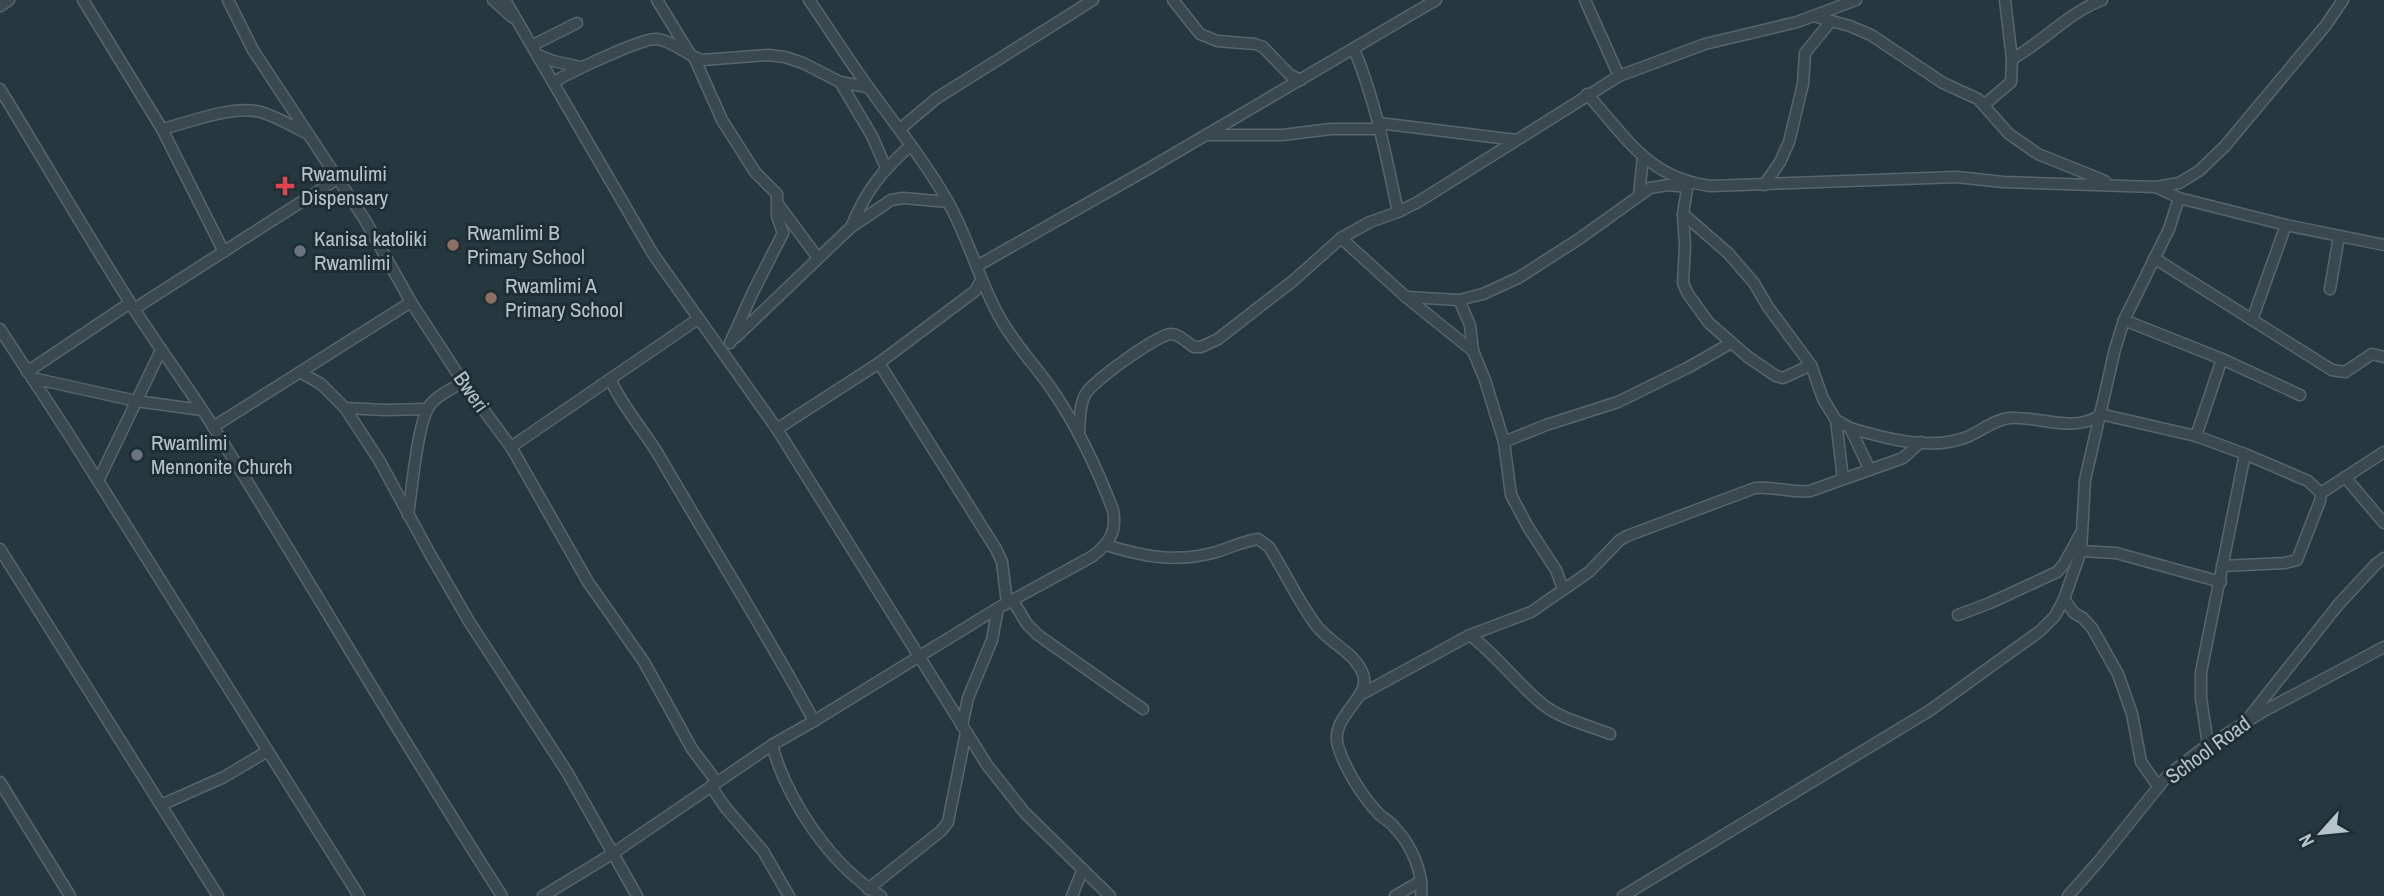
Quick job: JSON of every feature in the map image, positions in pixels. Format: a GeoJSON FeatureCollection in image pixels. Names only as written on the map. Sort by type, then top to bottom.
{"type":"FeatureCollection","features":[{"type":"Feature","properties":{"kind":"street"},"geometry":{"type":"LineString","coordinates":[[0,6],[9,0]]}},
{"type":"Feature","properties":{"kind":"street"},"geometry":{"type":"LineString","coordinates":[[83,0],[162,129],[224,252]]}},
{"type":"Feature","properties":{"kind":"street","name":"Bweri"},"geometry":{"type":"LineString","coordinates":[[228,0],[253,50],[378,242],[411,302],[463,382],[511,447],[587,582],[644,662],[714,784],[724,807],[763,851],[789,896]]}},
{"type":"Feature","properties":{"kind":"street"},"geometry":{"type":"LineString","coordinates":[[493,0],[519,23]]}},
{"type":"Feature","properties":{"kind":"street"},"geometry":{"type":"LineString","coordinates":[[505,0],[653,254],[698,319],[727,347],[987,765],[1025,813],[1110,896]]}},
{"type":"Feature","properties":{"kind":"street"},"geometry":{"type":"LineString","coordinates":[[657,0],[693,57],[722,120],[755,172],[774,189],[778,203],[818,258]]}},
{"type":"Feature","properties":{"kind":"street"},"geometry":{"type":"LineString","coordinates":[[543,896],[612,854],[772,745],[1006,604],[1093,556],[1106,545],[1114,533],[1114,510],[1079,433],[1054,392],[1010,335],[981,280],[978,266],[948,202],[809,0]]}},
{"type":"Feature","properties":{"kind":"street"},"geometry":{"type":"LineString","coordinates":[[900,129],[937,98],[1093,0]]}},
{"type":"Feature","properties":{"kind":"street"},"geometry":{"type":"LineString","coordinates":[[1173,0],[1200,34],[1217,41],[1263,47],[1290,75],[1301,80]]}},
{"type":"Feature","properties":{"kind":"street"},"geometry":{"type":"LineString","coordinates":[[978,266],[1436,0]]}},
{"type":"Feature","properties":{"kind":"street"},"geometry":{"type":"LineString","coordinates":[[1585,0],[1619,76]]}},
{"type":"Feature","properties":{"kind":"street"},"geometry":{"type":"LineString","coordinates":[[1079,433],[1085,394],[1099,379],[1169,334],[1176,335],[1195,347],[1217,339],[1294,280],[1341,238],[1370,222],[1398,212],[1619,76],[1705,44],[1813,16],[1856,0]]}},
{"type":"Feature","properties":{"kind":"street"},"geometry":{"type":"LineString","coordinates":[[1984,105],[2011,82],[2012,59],[2005,0]]}},
{"type":"Feature","properties":{"kind":"street"},"geometry":{"type":"LineString","coordinates":[[2012,59],[2079,12],[2102,0]]}},
{"type":"Feature","properties":{"kind":"street"},"geometry":{"type":"LineString","coordinates":[[1406,297],[1459,300],[1483,294],[1518,278],[1590,232],[1639,195],[1658,186],[1711,187],[1957,177],[2003,182],[2156,187],[2179,183],[2199,171],[2225,146],[2343,0]]}},
{"type":"Feature","properties":{"kind":"street"},"geometry":{"type":"LineString","coordinates":[[1813,16],[1871,35],[1943,83],[1978,99],[2008,134],[2038,155],[2115,185]]}},
{"type":"Feature","properties":{"kind":"street"},"geometry":{"type":"LineString","coordinates":[[1764,184],[1780,162],[1789,142],[1802,85],[1805,53],[1831,21]]}},
{"type":"Feature","properties":{"kind":"street"},"geometry":{"type":"LineString","coordinates":[[536,50],[576,23]]}},
{"type":"Feature","properties":{"kind":"street"},"geometry":{"type":"LineString","coordinates":[[554,82],[581,67],[650,39],[664,41],[693,57],[712,60],[768,55],[785,57],[840,82],[867,87]]}},
{"type":"Feature","properties":{"kind":"street"},"geometry":{"type":"LineString","coordinates":[[1354,49],[1369,85],[1398,212]]}},
{"type":"Feature","properties":{"kind":"street"},"geometry":{"type":"LineString","coordinates":[[536,50],[553,61],[581,67]]}},
{"type":"Feature","properties":{"kind":"street"},"geometry":{"type":"LineString","coordinates":[[840,82],[872,136],[887,168]]}},
{"type":"Feature","properties":{"kind":"street"},"geometry":{"type":"LineString","coordinates":[[0,89],[132,306],[213,427],[502,896]]}},
{"type":"Feature","properties":{"kind":"street"},"geometry":{"type":"LineString","coordinates":[[1587,94],[1643,157],[1662,172],[1688,185]]}},
{"type":"Feature","properties":{"kind":"street"},"geometry":{"type":"LineString","coordinates":[[162,129],[237,110],[257,111],[275,117],[309,135]]}},
{"type":"Feature","properties":{"kind":"street"},"geometry":{"type":"LineString","coordinates":[[1207,135],[1282,135],[1380,126],[1516,140]]}},
{"type":"Feature","properties":{"kind":"street"},"geometry":{"type":"LineString","coordinates":[[852,227],[867,192],[911,145]]}},
{"type":"Feature","properties":{"kind":"street"},"geometry":{"type":"LineString","coordinates":[[1639,195],[1643,157]]}},
{"type":"Feature","properties":{"kind":"street"},"geometry":{"type":"LineString","coordinates":[[29,375],[132,306],[224,252],[337,178]]}},
{"type":"Feature","properties":{"kind":"street"},"geometry":{"type":"LineString","coordinates":[[1688,185],[1683,214],[1683,283],[1696,308],[1731,343],[1779,378],[1811,365]]}},
{"type":"Feature","properties":{"kind":"street"},"geometry":{"type":"LineString","coordinates":[[2156,187],[2179,198],[2286,225],[2384,245]]}},
{"type":"Feature","properties":{"kind":"street"},"geometry":{"type":"LineString","coordinates":[[727,347],[852,227],[891,200],[904,198],[948,202]]}},
{"type":"Feature","properties":{"kind":"street"},"geometry":{"type":"LineString","coordinates":[[1623,896],[1932,709],[2040,631],[2055,616],[2081,551],[2085,480],[2115,349],[2124,320],[2169,229],[2179,198]]}},
{"type":"Feature","properties":{"kind":"street"},"geometry":{"type":"LineString","coordinates":[[727,347],[781,237],[782,228],[777,216],[778,203]]}},
{"type":"Feature","properties":{"kind":"street"},"geometry":{"type":"LineString","coordinates":[[1683,214],[1728,253],[1754,283],[1811,365],[1823,398],[1836,420],[1843,479]]}},
{"type":"Feature","properties":{"kind":"street"},"geometry":{"type":"LineString","coordinates":[[2252,320],[2286,225]]}},
{"type":"Feature","properties":{"kind":"street"},"geometry":{"type":"LineString","coordinates":[[2330,289],[2339,236]]}},
{"type":"Feature","properties":{"kind":"street"},"geometry":{"type":"LineString","coordinates":[[1341,238],[1406,297],[1473,351]]}},
{"type":"Feature","properties":{"kind":"street"},"geometry":{"type":"LineString","coordinates":[[2154,258],[2300,351],[2340,373],[2372,354],[2384,358]]}},
{"type":"Feature","properties":{"kind":"street"},"geometry":{"type":"LineString","coordinates":[[777,429],[879,363],[975,291],[981,280]]}},
{"type":"Feature","properties":{"kind":"street"},"geometry":{"type":"LineString","coordinates":[[1459,300],[1470,325],[1473,351],[1504,442],[1511,495],[1556,570],[1563,589]]}},
{"type":"Feature","properties":{"kind":"street"},"geometry":{"type":"LineString","coordinates":[[213,427],[411,302]]}},
{"type":"Feature","properties":{"kind":"street"},"geometry":{"type":"LineString","coordinates":[[511,447],[698,319]]}},
{"type":"Feature","properties":{"kind":"street"},"geometry":{"type":"LineString","coordinates":[[2124,320],[2222,359],[2300,395]]}},
{"type":"Feature","properties":{"kind":"street"},"geometry":{"type":"LineString","coordinates":[[0,329],[359,896]]}},
{"type":"Feature","properties":{"kind":"street"},"geometry":{"type":"LineString","coordinates":[[1504,442],[1546,425],[1618,402],[1731,343]]}},
{"type":"Feature","properties":{"kind":"street"},"geometry":{"type":"LineString","coordinates":[[98,481],[161,350]]}},
{"type":"Feature","properties":{"kind":"street"},"geometry":{"type":"LineString","coordinates":[[2196,436],[2222,359]]}},
{"type":"Feature","properties":{"kind":"street"},"geometry":{"type":"LineString","coordinates":[[319,360],[321,384]]}},
{"type":"Feature","properties":{"kind":"street"},"geometry":{"type":"LineString","coordinates":[[868,889],[934,837],[948,822],[968,698],[1006,604],[1002,562],[996,549],[879,363]]}},
{"type":"Feature","properties":{"kind":"street"},"geometry":{"type":"LineString","coordinates":[[300,372],[321,384],[345,408],[379,460],[470,623],[567,772],[637,896]]}},
{"type":"Feature","properties":{"kind":"street"},"geometry":{"type":"LineString","coordinates":[[29,375],[136,401],[201,410]]}},
{"type":"Feature","properties":{"kind":"street"},"geometry":{"type":"LineString","coordinates":[[610,379],[626,410],[652,443],[814,721]]}},
{"type":"Feature","properties":{"kind":"street"},"geometry":{"type":"LineString","coordinates":[[408,514],[419,443],[428,409],[435,400],[463,382]]}},
{"type":"Feature","properties":{"kind":"street"},"geometry":{"type":"LineString","coordinates":[[345,408],[428,409]]}},
{"type":"Feature","properties":{"kind":"street"},"geometry":{"type":"LineString","coordinates":[[1836,420],[1850,428],[1873,435],[1921,442],[1961,439],[2004,419],[2078,425],[2100,415],[2196,436],[2308,481],[2321,493]]}},
{"type":"Feature","properties":{"kind":"street"},"geometry":{"type":"LineString","coordinates":[[1850,428],[1870,470]]}},
{"type":"Feature","properties":{"kind":"street"},"geometry":{"type":"LineString","coordinates":[[1360,695],[1470,635],[1531,612],[1589,572],[1619,540],[1627,536],[1755,488],[1796,493],[1810,491],[1903,458],[1921,442]]}},
{"type":"Feature","properties":{"kind":"street"},"geometry":{"type":"LineString","coordinates":[[2222,566],[2297,560],[2321,493],[2384,452]]}},
{"type":"Feature","properties":{"kind":"street"},"geometry":{"type":"LineString","coordinates":[[2208,745],[2201,698],[2201,672],[2245,454]]}},
{"type":"Feature","properties":{"kind":"street"},"geometry":{"type":"LineString","coordinates":[[2345,477],[2384,523]]}},
{"type":"Feature","properties":{"kind":"street"},"geometry":{"type":"LineString","coordinates":[[1958,615],[2005,597],[2057,572],[2084,527]]}},
{"type":"Feature","properties":{"kind":"street"},"geometry":{"type":"LineString","coordinates":[[1106,545],[1149,557],[1191,559],[1248,540],[1258,539],[1269,547],[1315,624],[1325,636],[1353,657],[1359,666],[1365,681],[1360,695],[1340,725],[1336,735],[1337,744],[1364,795],[1398,830],[1408,845],[1421,881],[1421,896]]}},
{"type":"Feature","properties":{"kind":"street"},"geometry":{"type":"LineString","coordinates":[[2081,551],[2116,553],[2221,582]]}},
{"type":"Feature","properties":{"kind":"street"},"geometry":{"type":"LineString","coordinates":[[2,557],[218,896]]}},
{"type":"Feature","properties":{"kind":"street"},"geometry":{"type":"LineString","coordinates":[[2243,724],[2338,605],[2375,564],[2384,558]]}},
{"type":"Feature","properties":{"kind":"street"},"geometry":{"type":"LineString","coordinates":[[2064,599],[2074,613],[2092,628],[2118,674],[2133,714],[2141,762],[2158,786]]}},
{"type":"Feature","properties":{"kind":"street"},"geometry":{"type":"LineString","coordinates":[[1006,604],[1038,635],[1143,709]]}},
{"type":"Feature","properties":{"kind":"street"},"geometry":{"type":"LineString","coordinates":[[1470,635],[1488,649],[1542,704],[1562,716],[1610,734]]}},
{"type":"Feature","properties":{"kind":"street","name":"School Road"},"geometry":{"type":"LineString","coordinates":[[2068,896],[2168,775],[2208,745],[2243,724],[2330,674],[2384,647]]}},
{"type":"Feature","properties":{"kind":"street"},"geometry":{"type":"LineString","coordinates":[[772,745],[783,780],[813,827],[846,869],[880,896]]}},
{"type":"Feature","properties":{"kind":"street"},"geometry":{"type":"LineString","coordinates":[[161,805],[206,786],[266,752]]}},
{"type":"Feature","properties":{"kind":"street"},"geometry":{"type":"LineString","coordinates":[[0,782],[70,896]]}},
{"type":"Feature","properties":{"kind":"street"},"geometry":{"type":"LineString","coordinates":[[1072,896],[1083,869]]}},
{"type":"Feature","properties":{"kind":"street"},"geometry":{"type":"LineString","coordinates":[[1395,896],[1421,881]]}},
{"type":"Feature","properties":{"kind":"place","name":"Rwamulimi Dispensary"},"geometry":{"type":"Point","coordinates":[285,186]}},
{"type":"Feature","properties":{"kind":"place","name":"Rwamlimi B Primary School"},"geometry":{"type":"Point","coordinates":[453,245]}},
{"type":"Feature","properties":{"kind":"place","name":"Kanisa katoliki Rwamlimi"},"geometry":{"type":"Point","coordinates":[300,251]}},
{"type":"Feature","properties":{"kind":"place","name":"Rwamlimi A Primary School"},"geometry":{"type":"Point","coordinates":[491,298]}},
{"type":"Feature","properties":{"kind":"place","name":"Rwamlimi Mennonite Church"},"geometry":{"type":"Point","coordinates":[137,455]}}]}
